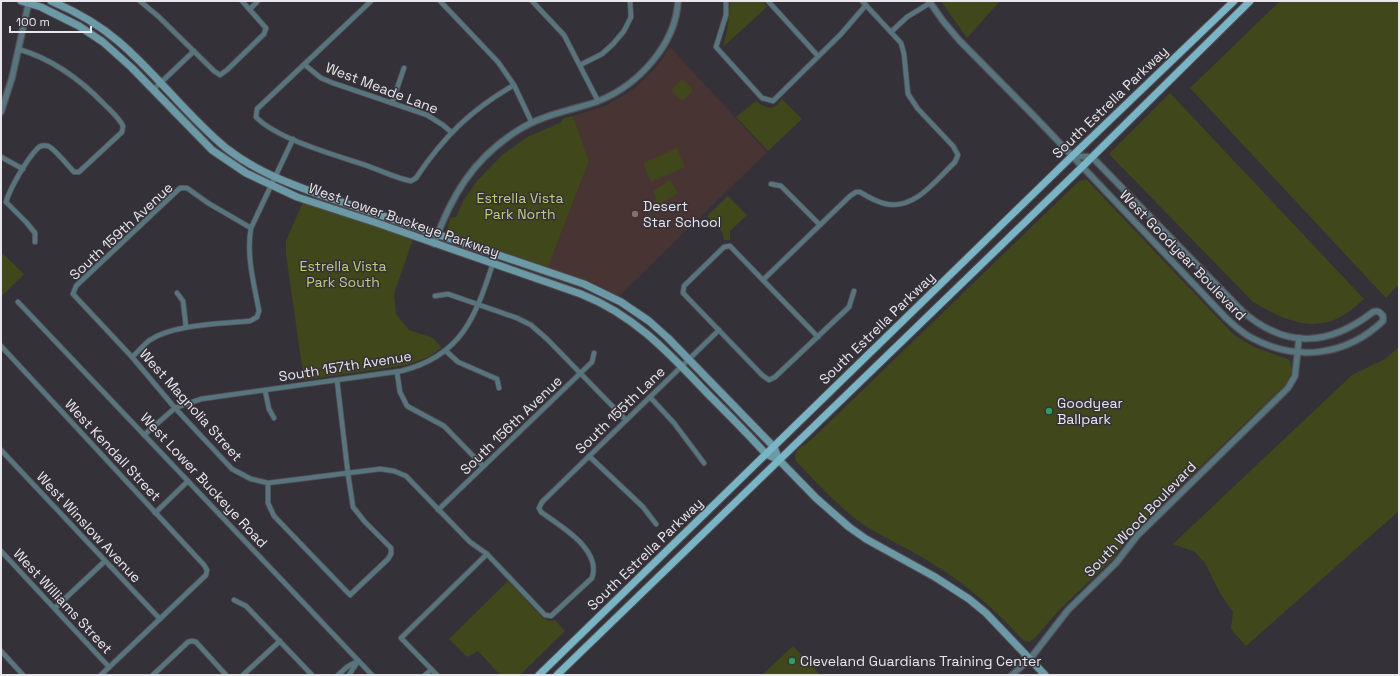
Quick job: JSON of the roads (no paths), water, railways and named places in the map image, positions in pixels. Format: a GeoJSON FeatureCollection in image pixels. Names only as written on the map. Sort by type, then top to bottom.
{"type":"FeatureCollection","features":[{"type":"Feature","properties":{"kind":"main road","name":"West Lower Buckeye Parkway"},"geometry":{"type":"LineString","coordinates":[[21,1],[29,2],[61,17],[93,35],[132,68],[212,150],[246,174],[297,197],[377,223],[595,299],[622,314],[644,330],[766,454],[779,460],[816,498],[849,527],[866,539],[935,577],[969,599],[1030,658]]}},
{"type":"Feature","properties":{"kind":"main road","name":"West Lower Buckeye Parkway"},"geometry":{"type":"LineString","coordinates":[[51,1],[92,22],[120,42],[208,132],[248,163],[275,178],[584,284],[618,300],[649,321],[688,359],[774,447],[779,460]]}},
{"type":"Feature","properties":{"kind":"main road","name":"South Estrella Parkway"},"geometry":{"type":"LineString","coordinates":[[539,675],[1072,156],[1234,1]]}},
{"type":"Feature","properties":{"kind":"main road","name":"South Estrella Parkway"},"geometry":{"type":"LineString","coordinates":[[557,675],[1082,167],[1250,1]]}},
{"type":"Feature","properties":{"kind":"main road"},"geometry":{"type":"LineString","coordinates":[[1030,658],[1045,675]]}},
{"type":"Feature","properties":{"kind":"street"},"geometry":{"type":"LineString","coordinates":[[140,1],[159,16],[214,71],[220,75],[228,70],[264,34],[266,28],[242,1]]}},
{"type":"Feature","properties":{"kind":"street"},"geometry":{"type":"LineString","coordinates":[[250,9],[258,1]]}},
{"type":"Feature","properties":{"kind":"street"},"geometry":{"type":"LineString","coordinates":[[371,1],[257,109],[256,117],[260,122],[293,139],[404,180],[411,181],[416,178],[432,154],[451,132],[477,108],[514,85]]}},
{"type":"Feature","properties":{"kind":"street"},"geometry":{"type":"LineString","coordinates":[[440,1],[498,62],[514,85],[532,123]]}},
{"type":"Feature","properties":{"kind":"street"},"geometry":{"type":"LineString","coordinates":[[532,1],[564,35],[598,101]]}},
{"type":"Feature","properties":{"kind":"street"},"geometry":{"type":"LineString","coordinates":[[580,65],[602,54],[624,31],[630,17],[630,1]]}},
{"type":"Feature","properties":{"kind":"street"},"geometry":{"type":"LineString","coordinates":[[434,244],[456,193],[474,168],[504,140],[532,123],[553,114],[610,96],[626,87],[636,79],[654,60],[665,43],[678,10],[678,1]]}},
{"type":"Feature","properties":{"kind":"street"},"geometry":{"type":"LineString","coordinates":[[726,1],[726,15],[716,47],[762,98],[773,101],[841,34],[864,3],[901,43],[908,94],[918,109],[953,146],[958,155],[956,162],[921,195],[900,205],[885,204],[860,192],[856,192],[850,196],[763,280]]}},
{"type":"Feature","properties":{"kind":"street"},"geometry":{"type":"LineString","coordinates":[[768,1],[818,56]]}},
{"type":"Feature","properties":{"kind":"street"},"geometry":{"type":"LineString","coordinates":[[1,112],[12,78],[29,2]]}},
{"type":"Feature","properties":{"kind":"street"},"geometry":{"type":"LineString","coordinates":[[891,32],[907,17],[930,2],[959,40],[1072,156],[1092,157]]}},
{"type":"Feature","properties":{"kind":"street"},"geometry":{"type":"LineString","coordinates":[[18,49],[40,56],[74,76],[98,97],[120,120],[123,126],[122,132],[79,172],[74,172],[49,146],[42,145],[37,148],[8,195],[6,202],[35,233],[35,242]]}},
{"type":"Feature","properties":{"kind":"street"},"geometry":{"type":"LineString","coordinates":[[153,90],[194,51]]}},
{"type":"Feature","properties":{"kind":"street","name":"West Meade Lane"},"geometry":{"type":"LineString","coordinates":[[305,65],[320,78],[427,115],[451,132]]}},
{"type":"Feature","properties":{"kind":"street"},"geometry":{"type":"LineString","coordinates":[[392,103],[404,68]]}},
{"type":"Feature","properties":{"kind":"street"},"geometry":{"type":"LineString","coordinates":[[132,357],[150,340],[167,332],[186,328],[250,321],[257,317],[259,311],[249,252],[251,228],[293,139]]}},
{"type":"Feature","properties":{"kind":"street","name":"West Goodyear Boulevard"},"geometry":{"type":"LineString","coordinates":[[1072,156],[1226,318],[1239,330],[1252,338],[1281,349],[1298,352],[1320,352],[1354,342],[1374,329],[1383,321],[1383,316],[1376,310],[1353,326],[1331,336],[1314,339],[1288,336],[1266,328],[1243,312],[1092,157]]}},
{"type":"Feature","properties":{"kind":"street"},"geometry":{"type":"LineString","coordinates":[[1,157],[23,169]]}},
{"type":"Feature","properties":{"kind":"street"},"geometry":{"type":"LineString","coordinates":[[771,184],[781,186],[820,225]]}},
{"type":"Feature","properties":{"kind":"street","name":"South 159th Avenue"},"geometry":{"type":"LineString","coordinates":[[73,294],[76,286],[180,188],[187,188],[208,203],[251,228]]}},
{"type":"Feature","properties":{"kind":"street"},"geometry":{"type":"LineString","coordinates":[[818,336],[730,246],[724,247],[684,286],[682,293],[762,375],[769,380],[774,377],[818,336],[849,307],[854,292]]}},
{"type":"Feature","properties":{"kind":"street","name":"South 157th Avenue"},"geometry":{"type":"LineString","coordinates":[[144,435],[175,408],[201,399],[397,372],[423,365],[446,351],[470,324],[496,254]]}},
{"type":"Feature","properties":{"kind":"street"},"geometry":{"type":"LineString","coordinates":[[177,293],[183,301],[186,328]]}},
{"type":"Feature","properties":{"kind":"street","name":"West Magnolia Street"},"geometry":{"type":"LineString","coordinates":[[73,294],[132,357],[175,408],[232,469],[251,479],[268,483]]}},
{"type":"Feature","properties":{"kind":"street"},"geometry":{"type":"LineString","coordinates":[[436,296],[448,294],[518,318],[531,326],[541,333],[626,420]]}},
{"type":"Feature","properties":{"kind":"street","name":"West Lower Buckeye Road"},"geometry":{"type":"LineString","coordinates":[[18,302],[372,675]]}},
{"type":"Feature","properties":{"kind":"street","name":"South 155th Lane"},"geometry":{"type":"LineString","coordinates":[[487,554],[545,615],[551,616],[592,578],[594,572],[592,559],[584,545],[541,512],[539,508],[542,502],[719,330]]}},
{"type":"Feature","properties":{"kind":"street","name":"South Wood Boulevard"},"geometry":{"type":"LineString","coordinates":[[1012,675],[1030,658],[1068,610],[1109,571],[1137,536],[1288,388],[1295,376],[1299,338]]}},
{"type":"Feature","properties":{"kind":"street","name":"West Kendall Street"},"geometry":{"type":"LineString","coordinates":[[1,346],[207,570],[206,575],[160,619]]}},
{"type":"Feature","properties":{"kind":"street"},"geometry":{"type":"LineString","coordinates":[[446,351],[458,362],[497,379],[499,388]]}},
{"type":"Feature","properties":{"kind":"street","name":"South 156th Avenue"},"geometry":{"type":"LineString","coordinates":[[438,510],[592,362],[594,353]]}},
{"type":"Feature","properties":{"kind":"street"},"geometry":{"type":"LineString","coordinates":[[397,372],[400,392],[407,406],[444,426],[483,466]]}},
{"type":"Feature","properties":{"kind":"street"},"geometry":{"type":"LineString","coordinates":[[337,380],[348,474],[353,507],[365,522],[391,548],[391,554],[350,595],[274,516],[268,503],[268,483],[348,474],[380,469],[394,471],[406,476],[470,542],[487,554],[401,638],[437,675]]}},
{"type":"Feature","properties":{"kind":"street"},"geometry":{"type":"LineString","coordinates":[[265,390],[268,409],[274,418]]}},
{"type":"Feature","properties":{"kind":"street"},"geometry":{"type":"LineString","coordinates":[[650,397],[674,423],[704,463]]}},
{"type":"Feature","properties":{"kind":"street","name":"West Winslow Avenue"},"geometry":{"type":"LineString","coordinates":[[1,450],[160,619]]}},
{"type":"Feature","properties":{"kind":"street"},"geometry":{"type":"LineString","coordinates":[[589,456],[639,503],[656,524]]}},
{"type":"Feature","properties":{"kind":"street"},"geometry":{"type":"LineString","coordinates":[[155,512],[188,481]]}},
{"type":"Feature","properties":{"kind":"street","name":"West Williams Street"},"geometry":{"type":"LineString","coordinates":[[1,551],[109,667]]}},
{"type":"Feature","properties":{"kind":"street"},"geometry":{"type":"LineString","coordinates":[[55,608],[105,561]]}},
{"type":"Feature","properties":{"kind":"street"},"geometry":{"type":"LineString","coordinates":[[234,600],[246,606],[312,675]]}},
{"type":"Feature","properties":{"kind":"street"},"geometry":{"type":"LineString","coordinates":[[101,675],[160,619]]}},
{"type":"Feature","properties":{"kind":"street"},"geometry":{"type":"LineString","coordinates":[[153,675],[188,642],[192,641],[196,642],[226,675]]}},
{"type":"Feature","properties":{"kind":"street"},"geometry":{"type":"LineString","coordinates":[[244,675],[280,641]]}},
{"type":"Feature","properties":{"kind":"street"},"geometry":{"type":"LineString","coordinates":[[1,651],[23,675]]}},
{"type":"Feature","properties":{"kind":"street"},"geometry":{"type":"LineString","coordinates":[[338,675],[347,667],[358,661]]}},
{"type":"Feature","properties":{"kind":"street"},"geometry":{"type":"LineString","coordinates":[[349,675],[358,661]]}},
{"type":"Feature","properties":{"kind":"street"},"geometry":{"type":"LineString","coordinates":[[425,675],[431,670]]}},
{"type":"Feature","properties":{"kind":"place","name":"Desert Star School"},"geometry":{"type":"Point","coordinates":[635,214]}},
{"type":"Feature","properties":{"kind":"place","name":"Goodyear Ballpark"},"geometry":{"type":"Point","coordinates":[1049,411]}},
{"type":"Feature","properties":{"kind":"place","name":"Cleveland Guardians Training Center"},"geometry":{"type":"Point","coordinates":[792,661]}},
{"type":"Feature","properties":{"kind":"park label","name":"Estrella Vista Park North"},"geometry":{"type":"Point","coordinates":[520,206]}},
{"type":"Feature","properties":{"kind":"park label","name":"Estrella Vista Park South"},"geometry":{"type":"Point","coordinates":[343,274]}}]}
